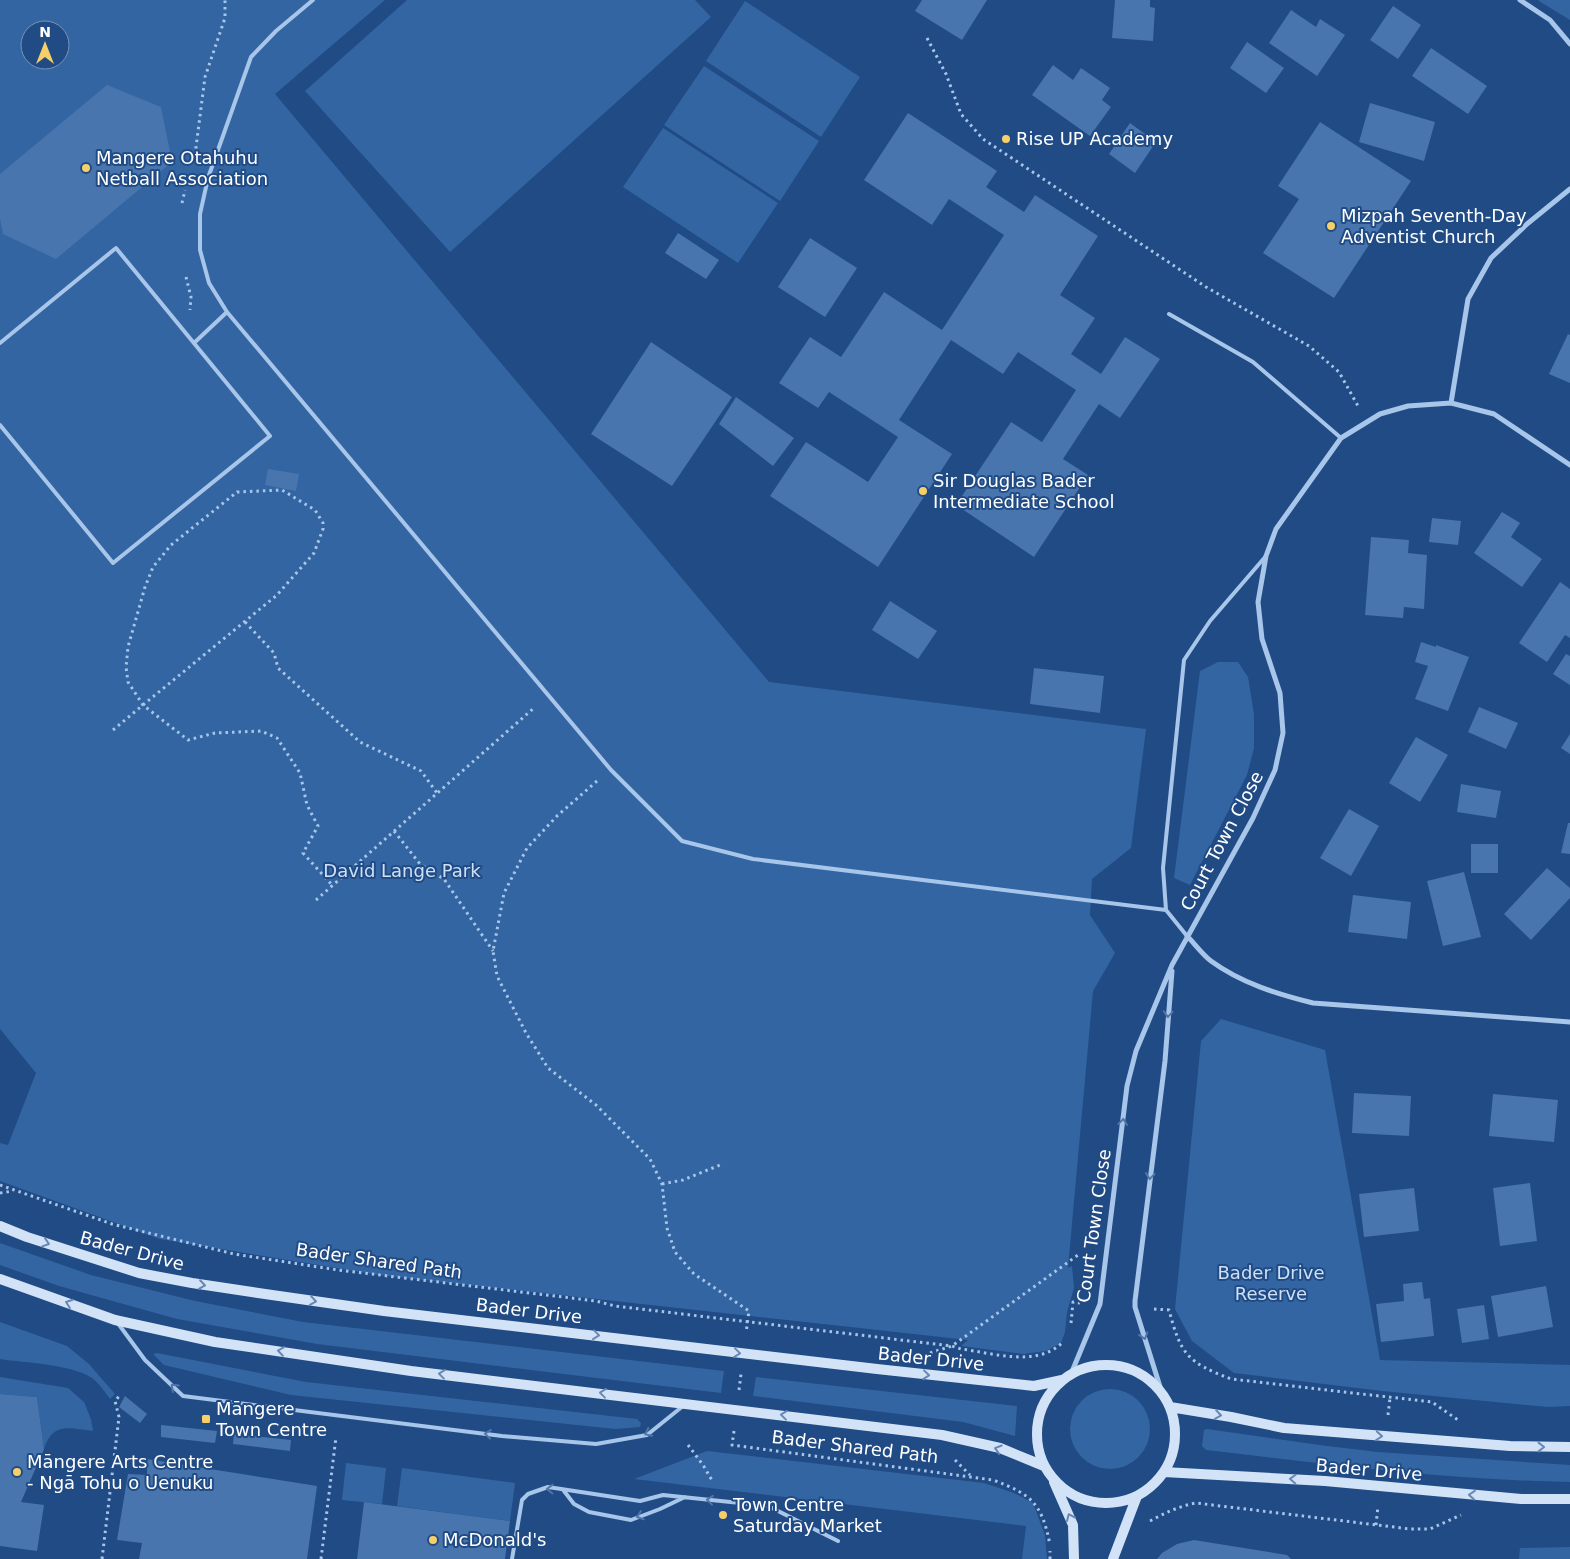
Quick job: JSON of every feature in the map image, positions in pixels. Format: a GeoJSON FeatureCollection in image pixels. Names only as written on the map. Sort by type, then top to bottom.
{"type":"FeatureCollection","features":[{"type":"Feature","properties":{"kind":"main road","name":"Bader Drive"},"geometry":{"type":"LineString","coordinates":[[0,1226],[27,1237],[139,1273],[192,1283],[384,1310],[743,1354],[1034,1386],[1062,1380]]}},
{"type":"Feature","properties":{"kind":"main road"},"geometry":{"type":"LineString","coordinates":[[0,1279],[115,1320],[215,1342],[401,1369],[942,1435],[1000,1448],[1044,1466]]}},
{"type":"Feature","properties":{"kind":"main road"},"geometry":{"type":"LineString","coordinates":[[1052,1478],[1070,1494],[1091,1502],[1114,1503],[1136,1496],[1152,1486],[1164,1472],[1173,1451],[1175,1428],[1170,1407],[1162,1393],[1147,1378],[1130,1369],[1110,1365],[1090,1366],[1071,1374],[1062,1380],[1046,1398],[1037,1420],[1037,1443],[1044,1466],[1052,1478],[1073,1525],[1074,1559]]}},
{"type":"Feature","properties":{"kind":"main road","name":"Bader Drive"},"geometry":{"type":"LineString","coordinates":[[1170,1407],[1284,1428],[1510,1446],[1570,1447]]}},
{"type":"Feature","properties":{"kind":"main road","name":"Bader Drive"},"geometry":{"type":"LineString","coordinates":[[1164,1472],[1325,1481],[1521,1499],[1570,1499]]}},
{"type":"Feature","properties":{"kind":"main road"},"geometry":{"type":"LineString","coordinates":[[1113,1559],[1136,1496]]}},
{"type":"Feature","properties":{"kind":"street"},"geometry":{"type":"LineString","coordinates":[[1520,0],[1550,20],[1570,44]]}},
{"type":"Feature","properties":{"kind":"street"},"geometry":{"type":"LineString","coordinates":[[1451,403],[1468,299],[1491,258],[1527,224],[1570,189]]}},
{"type":"Feature","properties":{"kind":"street","name":"Court Town Close"},"geometry":{"type":"LineString","coordinates":[[1071,1374],[1100,1304],[1127,1086],[1136,1050],[1172,966],[1253,818],[1275,770],[1283,733],[1280,693],[1262,639],[1258,602],[1266,556],[1276,529],[1341,438],[1380,414],[1408,406],[1451,403],[1494,414],[1570,465]]}},
{"type":"Feature","properties":{"kind":"street","name":"Court Town Close"},"geometry":{"type":"LineString","coordinates":[[1187,936],[1209,959],[1232,975],[1278,995],[1314,1003],[1570,1022]]}},
{"type":"Feature","properties":{"kind":"street","name":"Court Town Close"},"geometry":{"type":"LineString","coordinates":[[1162,1393],[1135,1308],[1135,1301],[1165,1061],[1172,966]]}},
{"type":"Feature","properties":{"kind":"lane"},"geometry":{"type":"LineString","coordinates":[[313,0],[276,31],[251,57],[208,178],[200,214],[200,250],[209,283],[227,312],[611,770],[682,841],[753,859],[1166,910]]}},
{"type":"Feature","properties":{"kind":"lane"},"geometry":{"type":"LineString","coordinates":[[0,343],[116,248],[270,436],[113,564],[0,425]]}},
{"type":"Feature","properties":{"kind":"lane"},"geometry":{"type":"LineString","coordinates":[[194,343],[227,312]]}},
{"type":"Feature","properties":{"kind":"lane"},"geometry":{"type":"LineString","coordinates":[[1169,314],[1253,362],[1341,438]]}},
{"type":"Feature","properties":{"kind":"lane"},"geometry":{"type":"LineString","coordinates":[[1187,936],[1166,910],[1163,868],[1184,660],[1210,621],[1266,556]]}},
{"type":"Feature","properties":{"kind":"lane"},"geometry":{"type":"LineString","coordinates":[[115,1320],[145,1360],[183,1396],[492,1434],[596,1444],[647,1435],[686,1403]]}},
{"type":"Feature","properties":{"kind":"lane"},"geometry":{"type":"LineString","coordinates":[[512,1559],[522,1500],[528,1494],[548,1487],[640,1501],[663,1495],[768,1506],[838,1541]]}},
{"type":"Feature","properties":{"kind":"lane"},"geometry":{"type":"LineString","coordinates":[[564,1490],[574,1504],[589,1512],[631,1520],[660,1510],[685,1497]]}},
{"type":"Feature","properties":{"kind":"path"},"geometry":{"type":"LineString","coordinates":[[927,38],[946,74],[961,114],[983,139],[1206,286],[1309,346],[1339,372],[1367,422]]}},
{"type":"Feature","properties":{"kind":"path"},"geometry":{"type":"LineString","coordinates":[[113,730],[143,706],[244,622],[278,595],[314,553],[323,529],[323,524],[315,510],[282,490],[237,492],[171,545],[153,566],[133,624],[126,667],[128,682],[143,706],[188,740],[215,733],[261,731],[277,738],[300,773],[308,805],[318,826],[303,853],[332,886]]}},
{"type":"Feature","properties":{"kind":"path"},"geometry":{"type":"LineString","coordinates":[[244,622],[274,653],[278,668],[360,742],[422,771],[438,793]]}},
{"type":"Feature","properties":{"kind":"path"},"geometry":{"type":"LineString","coordinates":[[316,900],[548,695]]}},
{"type":"Feature","properties":{"kind":"path"},"geometry":{"type":"LineString","coordinates":[[611,770],[557,816],[527,848],[504,893],[494,951],[497,976],[526,1033],[548,1068],[596,1105],[650,1159],[662,1184],[667,1228],[675,1252],[694,1274],[749,1310],[748,1321]]}},
{"type":"Feature","properties":{"kind":"path"},"geometry":{"type":"LineString","coordinates":[[394,831],[420,864],[444,879],[494,951]]}},
{"type":"Feature","properties":{"kind":"path"},"geometry":{"type":"LineString","coordinates":[[662,1184],[683,1180],[720,1165]]}},
{"type":"Feature","properties":{"kind":"path","name":"Bader Shared Path"},"geometry":{"type":"LineString","coordinates":[[0,1185],[112,1224],[234,1254],[348,1271],[1033,1357],[1050,1352],[1064,1340]]}},
{"type":"Feature","properties":{"kind":"path"},"geometry":{"type":"LineString","coordinates":[[0,1193],[13,1190]]}},
{"type":"Feature","properties":{"kind":"path"},"geometry":{"type":"LineString","coordinates":[[952,1346],[1078,1255]]}},
{"type":"Feature","properties":{"kind":"path"},"geometry":{"type":"LineString","coordinates":[[1070,1326],[1073,1302]]}},
{"type":"Feature","properties":{"kind":"path"},"geometry":{"type":"LineString","coordinates":[[1151,1309],[1169,1310],[1176,1337],[1186,1355],[1206,1370],[1231,1379],[1432,1402],[1456,1419]]}},
{"type":"Feature","properties":{"kind":"path","name":"Bader Shared Path"},"geometry":{"type":"LineString","coordinates":[[748,1321],[732,1445],[970,1476],[992,1480],[1016,1488],[1035,1503],[1048,1530],[1050,1559]]}},
{"type":"Feature","properties":{"kind":"path","name":"Bader Shared Path"},"geometry":{"type":"LineString","coordinates":[[928,1354],[952,1346]]}},
{"type":"Feature","properties":{"kind":"path"},"geometry":{"type":"LineString","coordinates":[[102,1559],[119,1417],[114,1401],[121,1394]]}},
{"type":"Feature","properties":{"kind":"path"},"geometry":{"type":"LineString","coordinates":[[1386,1436],[1390,1398]]}},
{"type":"Feature","properties":{"kind":"path"},"geometry":{"type":"LineString","coordinates":[[321,1559],[336,1437]]}},
{"type":"Feature","properties":{"kind":"path"},"geometry":{"type":"LineString","coordinates":[[688,1445],[713,1482],[713,1500]]}},
{"type":"Feature","properties":{"kind":"path"},"geometry":{"type":"LineString","coordinates":[[956,1460],[970,1476]]}},
{"type":"Feature","properties":{"kind":"path"},"geometry":{"type":"LineString","coordinates":[[1376,1525],[1380,1487]]}},
{"type":"Feature","properties":{"kind":"path"},"geometry":{"type":"LineString","coordinates":[[1144,1528],[1150,1521],[1164,1513],[1196,1503],[1410,1530],[1430,1530],[1455,1518]]}},
{"type":"Feature","properties":{"kind":"green space","name":"David Lange Park"},"geometry":{"type":"Polygon","coordinates":[[[0,0],[385,0],[275,94],[769,682],[1146,729],[1131,848],[1092,879],[1090,915],[1115,953],[1093,991],[1068,1268],[1072,1266],[1074,1288],[1061,1343],[1046,1351],[1023,1354],[961,1346],[968,1340],[379,1275],[160,1239],[0,1181],[0,1143],[8,1145],[36,1073],[0,1029],[0,0]]]}},
{"type":"Feature","properties":{"kind":"green space"},"geometry":{"type":"Polygon","coordinates":[[[407,0],[695,0],[711,17],[450,252],[305,91],[407,0]]]}},
{"type":"Feature","properties":{"kind":"green space"},"geometry":{"type":"Polygon","coordinates":[[[1570,0],[1570,20],[1539,1],[1570,0]]]}},
{"type":"Feature","properties":{"kind":"green space"},"geometry":{"type":"Polygon","coordinates":[[[745,1],[860,77],[821,137],[706,61],[745,1]]]}},
{"type":"Feature","properties":{"kind":"green space"},"geometry":{"type":"Polygon","coordinates":[[[704,66],[819,141],[780,201],[664,125],[704,66]]]}},
{"type":"Feature","properties":{"kind":"green space"},"geometry":{"type":"Polygon","coordinates":[[[663,128],[778,203],[738,263],[623,187],[663,128]]]}},
{"type":"Feature","properties":{"kind":"green space"},"geometry":{"type":"Polygon","coordinates":[[[1218,662],[1238,662],[1248,677],[1254,714],[1254,748],[1247,775],[1190,885],[1174,878],[1200,671],[1218,662]]]}},
{"type":"Feature","properties":{"kind":"green space","name":"Bader Drive Reserve"},"geometry":{"type":"Polygon","coordinates":[[[1221,1019],[1325,1050],[1380,1360],[1570,1365],[1570,1406],[1548,1407],[1382,1391],[1234,1373],[1192,1341],[1175,1309],[1201,1041],[1221,1019]]]}},
{"type":"Feature","properties":{"kind":"green space"},"geometry":{"type":"Polygon","coordinates":[[[0,1243],[91,1275],[195,1301],[303,1322],[724,1371],[721,1393],[317,1344],[177,1319],[59,1286],[0,1265],[0,1243]]]}},
{"type":"Feature","properties":{"kind":"green space"},"geometry":{"type":"Polygon","coordinates":[[[0,1322],[67,1346],[89,1364],[115,1394],[110,1399],[92,1378],[83,1373],[60,1367],[0,1359],[0,1322]]]}},
{"type":"Feature","properties":{"kind":"green space"},"geometry":{"type":"Polygon","coordinates":[[[157,1353],[306,1382],[637,1419],[641,1423],[640,1427],[615,1429],[291,1395],[164,1365],[153,1354],[157,1353]]]}},
{"type":"Feature","properties":{"kind":"green space"},"geometry":{"type":"Polygon","coordinates":[[[0,1377],[68,1388],[84,1402],[91,1419],[93,1431],[62,1429],[52,1434],[44,1449],[37,1397],[0,1394],[0,1377]]]}},
{"type":"Feature","properties":{"kind":"green space"},"geometry":{"type":"Polygon","coordinates":[[[756,1377],[1017,1406],[1015,1436],[963,1422],[753,1396],[756,1377]]]}},
{"type":"Feature","properties":{"kind":"green space"},"geometry":{"type":"Polygon","coordinates":[[[1102,1389],[1118,1389],[1139,1400],[1150,1421],[1150,1437],[1139,1458],[1118,1469],[1102,1469],[1088,1463],[1076,1451],[1070,1437],[1070,1421],[1076,1407],[1088,1395],[1102,1389]]]}},
{"type":"Feature","properties":{"kind":"green space"},"geometry":{"type":"Polygon","coordinates":[[[1204,1430],[1378,1452],[1570,1465],[1570,1482],[1433,1475],[1206,1450],[1202,1446],[1204,1430]]]}},
{"type":"Feature","properties":{"kind":"green space"},"geometry":{"type":"Polygon","coordinates":[[[707,1451],[984,1483],[1014,1493],[1033,1503],[1045,1535],[1047,1559],[1022,1559],[1026,1526],[634,1479],[707,1451]]]}},
{"type":"Feature","properties":{"kind":"green space"},"geometry":{"type":"Polygon","coordinates":[[[346,1463],[386,1468],[382,1504],[342,1500],[346,1463]]]}},
{"type":"Feature","properties":{"kind":"green space"},"geometry":{"type":"Polygon","coordinates":[[[402,1468],[515,1483],[510,1521],[397,1506],[402,1468]]]}},
{"type":"Feature","properties":{"kind":"green space"},"geometry":{"type":"Polygon","coordinates":[[[1570,1547],[1570,1559],[1519,1559],[1520,1548],[1570,1547]]]}},
{"type":"Feature","properties":{"kind":"building"},"geometry":{"type":"Polygon","coordinates":[[[922,0],[987,0],[962,40],[915,11],[922,0]]]}},
{"type":"Feature","properties":{"kind":"building"},"geometry":{"type":"Polygon","coordinates":[[[1115,0],[1150,0],[1150,7],[1155,8],[1153,41],[1112,38],[1115,0]]]}},
{"type":"Feature","properties":{"kind":"building"},"geometry":{"type":"Polygon","coordinates":[[[1393,6],[1421,25],[1398,59],[1370,40],[1393,6]]]}},
{"type":"Feature","properties":{"kind":"building"},"geometry":{"type":"Polygon","coordinates":[[[1291,10],[1316,27],[1320,19],[1345,35],[1317,76],[1269,43],[1291,10]]]}},
{"type":"Feature","properties":{"kind":"building"},"geometry":{"type":"Polygon","coordinates":[[[1247,42],[1284,68],[1266,93],[1230,68],[1247,42]]]}},
{"type":"Feature","properties":{"kind":"building"},"geometry":{"type":"Polygon","coordinates":[[[1431,48],[1487,86],[1468,114],[1412,76],[1431,48]]]}},
{"type":"Feature","properties":{"kind":"building"},"geometry":{"type":"Polygon","coordinates":[[[1053,65],[1073,80],[1081,68],[1110,88],[1102,100],[1111,107],[1090,136],[1032,95],[1053,65]]]}},
{"type":"Feature","properties":{"kind":"building","name":"Mangere Otahuhu Netball Association"},"geometry":{"type":"Polygon","coordinates":[[[107,85],[161,107],[172,162],[56,259],[3,234],[0,219],[0,174],[107,85]]]}},
{"type":"Feature","properties":{"kind":"building"},"geometry":{"type":"Polygon","coordinates":[[[1370,103],[1435,122],[1424,161],[1359,142],[1370,103]]]}},
{"type":"Feature","properties":{"kind":"building"},"geometry":{"type":"Polygon","coordinates":[[[908,113],[997,171],[986,187],[1024,212],[1035,195],[1098,236],[1060,295],[1095,318],[1071,354],[1101,374],[1125,337],[1160,359],[1120,418],[1099,404],[1063,459],[1088,475],[1034,557],[956,505],[1011,422],[1042,442],[1076,390],[1018,352],[1003,374],[951,340],[899,420],[952,454],[878,567],[770,496],[806,442],[868,482],[898,437],[829,392],[818,408],[779,383],[810,337],[841,357],[884,292],[942,330],[1004,235],[949,199],[932,225],[864,180],[908,113]]]}},
{"type":"Feature","properties":{"kind":"building","name":"Mizpah Seventh-Day Adventist Church"},"geometry":{"type":"Polygon","coordinates":[[[1320,122],[1411,181],[1334,298],[1263,253],[1299,199],[1278,186],[1320,122]]]}},
{"type":"Feature","properties":{"kind":"building"},"geometry":{"type":"Polygon","coordinates":[[[1130,123],[1156,142],[1135,173],[1109,154],[1130,123]]]}},
{"type":"Feature","properties":{"kind":"building"},"geometry":{"type":"Polygon","coordinates":[[[678,233],[719,260],[706,279],[665,253],[678,233]]]}},
{"type":"Feature","properties":{"kind":"building"},"geometry":{"type":"Polygon","coordinates":[[[810,238],[857,268],[825,317],[778,287],[810,238]]]}},
{"type":"Feature","properties":{"kind":"building"},"geometry":{"type":"Polygon","coordinates":[[[1568,334],[1570,335],[1570,383],[1549,374],[1568,334]]]}},
{"type":"Feature","properties":{"kind":"building"},"geometry":{"type":"Polygon","coordinates":[[[651,342],[732,397],[672,486],[591,434],[651,342]]]}},
{"type":"Feature","properties":{"kind":"building"},"geometry":{"type":"Polygon","coordinates":[[[736,397],[794,438],[773,466],[719,424],[736,397]]]}},
{"type":"Feature","properties":{"kind":"building"},"geometry":{"type":"Polygon","coordinates":[[[268,469],[299,474],[296,491],[265,485],[268,469]]]}},
{"type":"Feature","properties":{"kind":"building"},"geometry":{"type":"Polygon","coordinates":[[[1502,512],[1520,523],[1511,537],[1542,559],[1522,587],[1474,553],[1502,512]]]}},
{"type":"Feature","properties":{"kind":"building"},"geometry":{"type":"Polygon","coordinates":[[[1432,518],[1461,521],[1458,545],[1429,542],[1432,518]]]}},
{"type":"Feature","properties":{"kind":"building"},"geometry":{"type":"Polygon","coordinates":[[[1371,537],[1409,540],[1408,553],[1427,555],[1424,609],[1404,607],[1403,618],[1365,615],[1371,537]]]}},
{"type":"Feature","properties":{"kind":"building"},"geometry":{"type":"Polygon","coordinates":[[[1560,582],[1570,589],[1570,638],[1565,635],[1547,662],[1519,643],[1560,582]]]}},
{"type":"Feature","properties":{"kind":"building"},"geometry":{"type":"Polygon","coordinates":[[[890,601],[937,631],[918,659],[872,630],[890,601]]]}},
{"type":"Feature","properties":{"kind":"building"},"geometry":{"type":"Polygon","coordinates":[[[1421,642],[1436,647],[1436,645],[1469,657],[1448,711],[1415,699],[1428,666],[1415,662],[1421,642]]]}},
{"type":"Feature","properties":{"kind":"building"},"geometry":{"type":"Polygon","coordinates":[[[1566,654],[1570,656],[1570,685],[1553,674],[1566,654]]]}},
{"type":"Feature","properties":{"kind":"building"},"geometry":{"type":"Polygon","coordinates":[[[1034,668],[1104,676],[1100,713],[1030,704],[1034,668]]]}},
{"type":"Feature","properties":{"kind":"building"},"geometry":{"type":"Polygon","coordinates":[[[1479,707],[1518,723],[1506,749],[1468,732],[1479,707]]]}},
{"type":"Feature","properties":{"kind":"building"},"geometry":{"type":"Polygon","coordinates":[[[1570,734],[1570,754],[1561,748],[1570,734]]]}},
{"type":"Feature","properties":{"kind":"building"},"geometry":{"type":"Polygon","coordinates":[[[1416,737],[1448,755],[1420,802],[1389,783],[1416,737]]]}},
{"type":"Feature","properties":{"kind":"building"},"geometry":{"type":"Polygon","coordinates":[[[1461,784],[1501,791],[1496,818],[1457,812],[1461,784]]]}},
{"type":"Feature","properties":{"kind":"building"},"geometry":{"type":"Polygon","coordinates":[[[1349,809],[1379,826],[1351,876],[1320,858],[1349,809]]]}},
{"type":"Feature","properties":{"kind":"building"},"geometry":{"type":"Polygon","coordinates":[[[1568,823],[1570,823],[1570,854],[1561,853],[1568,823]]]}},
{"type":"Feature","properties":{"kind":"building"},"geometry":{"type":"Polygon","coordinates":[[[1471,844],[1498,844],[1498,873],[1471,873],[1471,844]]]}},
{"type":"Feature","properties":{"kind":"building"},"geometry":{"type":"Polygon","coordinates":[[[1547,868],[1570,888],[1570,898],[1531,940],[1504,914],[1547,868]]]}},
{"type":"Feature","properties":{"kind":"building"},"geometry":{"type":"Polygon","coordinates":[[[1464,872],[1481,937],[1443,946],[1427,881],[1464,872]]]}},
{"type":"Feature","properties":{"kind":"building"},"geometry":{"type":"Polygon","coordinates":[[[1353,895],[1411,902],[1407,939],[1348,932],[1353,895]]]}},
{"type":"Feature","properties":{"kind":"building"},"geometry":{"type":"Polygon","coordinates":[[[1354,1093],[1411,1096],[1409,1136],[1352,1133],[1354,1093]]]}},
{"type":"Feature","properties":{"kind":"building"},"geometry":{"type":"Polygon","coordinates":[[[1493,1094],[1558,1100],[1554,1142],[1489,1136],[1493,1094]]]}},
{"type":"Feature","properties":{"kind":"building"},"geometry":{"type":"Polygon","coordinates":[[[1530,1183],[1537,1241],[1500,1246],[1493,1188],[1530,1183]]]}},
{"type":"Feature","properties":{"kind":"building"},"geometry":{"type":"Polygon","coordinates":[[[1414,1188],[1419,1231],[1364,1237],[1359,1194],[1414,1188]]]}},
{"type":"Feature","properties":{"kind":"building"},"geometry":{"type":"Polygon","coordinates":[[[1422,1282],[1424,1299],[1430,1298],[1434,1336],[1381,1342],[1376,1304],[1404,1301],[1403,1284],[1422,1282]]]}},
{"type":"Feature","properties":{"kind":"building"},"geometry":{"type":"Polygon","coordinates":[[[1546,1286],[1553,1327],[1498,1337],[1491,1296],[1546,1286]]]}},
{"type":"Feature","properties":{"kind":"building"},"geometry":{"type":"Polygon","coordinates":[[[1484,1305],[1489,1339],[1462,1343],[1457,1309],[1484,1305]]]}},
{"type":"Feature","properties":{"kind":"building","name":"Māngere Arts Centre - Ngā Tohu o Uenuku"},"geometry":{"type":"Polygon","coordinates":[[[0,1394],[37,1397],[44,1449],[21,1502],[44,1505],[37,1551],[0,1546],[0,1394]]]}},
{"type":"Feature","properties":{"kind":"building"},"geometry":{"type":"Polygon","coordinates":[[[125,1396],[147,1414],[140,1423],[119,1407],[125,1396]]]}},
{"type":"Feature","properties":{"kind":"building"},"geometry":{"type":"Polygon","coordinates":[[[161,1425],[217,1431],[215,1443],[161,1437],[161,1425]]]}},
{"type":"Feature","properties":{"kind":"building"},"geometry":{"type":"Polygon","coordinates":[[[234,1434],[291,1440],[290,1451],[233,1444],[234,1434]]]}},
{"type":"Feature","properties":{"kind":"building"},"geometry":{"type":"Polygon","coordinates":[[[147,1459],[317,1486],[307,1559],[139,1559],[142,1543],[117,1540],[128,1474],[147,1475],[147,1459]]]}},
{"type":"Feature","properties":{"kind":"building","name":"McDonald's"},"geometry":{"type":"Polygon","coordinates":[[[364,1502],[510,1521],[505,1559],[357,1559],[364,1502]]]}},
{"type":"Feature","properties":{"kind":"building"},"geometry":{"type":"Polygon","coordinates":[[[1194,1540],[1287,1555],[1291,1559],[1157,1559],[1162,1553],[1177,1544],[1194,1540]]]}},
{"type":"Feature","properties":{"kind":"place","name":"Rise UP Academy"},"geometry":{"type":"Point","coordinates":[1006,139]}},
{"type":"Feature","properties":{"kind":"place","name":"Mangere Otahuhu Netball Association"},"geometry":{"type":"Point","coordinates":[86,168]}},
{"type":"Feature","properties":{"kind":"place","name":"Mizpah Seventh-Day Adventist Church"},"geometry":{"type":"Point","coordinates":[1331,226]}},
{"type":"Feature","properties":{"kind":"place","name":"Sir Douglas Bader Intermediate School"},"geometry":{"type":"Point","coordinates":[923,491]}},
{"type":"Feature","properties":{"kind":"place","name":"Māngere Town Centre"},"geometry":{"type":"Point","coordinates":[206,1419]}},
{"type":"Feature","properties":{"kind":"place","name":"Māngere Arts Centre - Ngā Tohu o Uenuku"},"geometry":{"type":"Point","coordinates":[17,1472]}},
{"type":"Feature","properties":{"kind":"place","name":"Town Centre Saturday Market"},"geometry":{"type":"Point","coordinates":[723,1515]}},
{"type":"Feature","properties":{"kind":"place","name":"McDonald's"},"geometry":{"type":"Point","coordinates":[433,1540]}}]}
